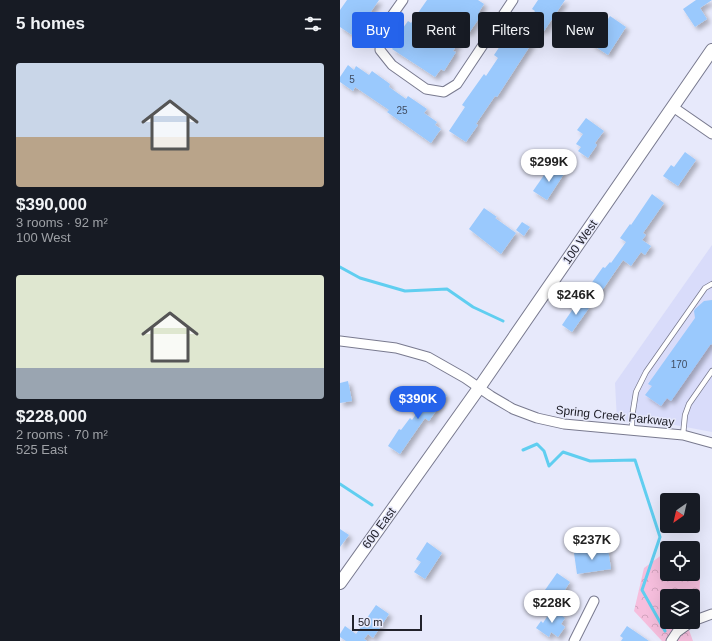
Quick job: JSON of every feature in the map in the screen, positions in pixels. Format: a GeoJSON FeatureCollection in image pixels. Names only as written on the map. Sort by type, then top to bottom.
{"type":"FeatureCollection","features":[{"type":"Feature","properties":{"kind":"street"},"geometry":{"type":"LineString","coordinates":[[404,0],[382,32],[380,50],[392,65],[426,89],[444,92],[457,84],[513,0]]}},
{"type":"Feature","properties":{"kind":"street","name":"100 West"},"geometry":{"type":"LineString","coordinates":[[419,473],[712,50]]}},
{"type":"Feature","properties":{"kind":"street"},"geometry":{"type":"LineString","coordinates":[[673,107],[712,134]]}},
{"type":"Feature","properties":{"kind":"street","name":"Spring Creek Parkway"},"geometry":{"type":"LineString","coordinates":[[340,341],[396,348],[428,357],[465,378],[513,409],[537,418],[564,424],[683,435],[712,443]]}},
{"type":"Feature","properties":{"kind":"street","name":"600 East"},"geometry":{"type":"LineString","coordinates":[[341,578],[419,473]]}},
{"type":"Feature","properties":{"kind":"street"},"geometry":{"type":"LineString","coordinates":[[574,641],[594,601]]}},
{"type":"Feature","properties":{"kind":"street"},"geometry":{"type":"LineString","coordinates":[[700,619],[712,614]]}},
{"type":"Feature","properties":{"kind":"street"},"geometry":{"type":"LineString","coordinates":[[671,641],[677,632],[682,629]]}},
{"type":"Feature","properties":{"kind":"lane"},"geometry":{"type":"LineString","coordinates":[[632,431],[632,416],[636,392],[646,372],[705,288],[712,284]]}},
{"type":"Feature","properties":{"kind":"lane"},"geometry":{"type":"LineString","coordinates":[[683,435],[685,415],[690,404],[712,371]]}},
{"type":"Feature","properties":{"kind":"shaded area"},"geometry":{"type":"Polygon","coordinates":[[[712,245],[712,432],[675,425],[617,421],[615,383],[712,245]]]}},
{"type":"Feature","properties":{"kind":"green space"},"geometry":{"type":"Polygon","coordinates":[[[660,556],[660,581],[700,581],[700,589],[660,589],[660,629],[689,629],[693,641],[662,641],[634,611],[644,568],[660,556]]]}},
{"type":"Feature","properties":{"kind":"building"},"geometry":{"type":"Polygon","coordinates":[[[347,0],[379,0],[371,12],[352,12],[352,35],[340,27],[340,10],[347,0]]]}},
{"type":"Feature","properties":{"kind":"building"},"geometry":{"type":"Polygon","coordinates":[[[427,0],[478,0],[484,4],[478,12],[478,20],[470,32],[470,12],[419,12],[427,0]]]}},
{"type":"Feature","properties":{"kind":"building"},"geometry":{"type":"Polygon","coordinates":[[[538,0],[565,0],[557,12],[552,12],[552,19],[544,31],[544,12],[534,12],[532,9],[538,0]]]}},
{"type":"Feature","properties":{"kind":"building"},"geometry":{"type":"Polygon","coordinates":[[[696,0],[712,0],[700,8],[707,19],[695,27],[683,9],[696,0]]]}},
{"type":"Feature","properties":{"kind":"building"},"geometry":{"type":"Polygon","coordinates":[[[610,16],[626,27],[608,55],[597,48],[608,48],[608,19],[610,16]]]}},
{"type":"Feature","properties":{"kind":"building"},"geometry":{"type":"Polygon","coordinates":[[[408,21],[411,23],[412,22],[412,48],[455,48],[453,51],[456,52],[444,71],[441,69],[435,77],[392,49],[404,48],[404,27],[408,21]]]}},
{"type":"Feature","properties":{"kind":"building"},"geometry":{"type":"Polygon","coordinates":[[[499,48],[529,48],[497,97],[495,96],[476,124],[478,125],[466,142],[449,131],[465,107],[462,105],[484,74],[486,76],[498,58],[494,55],[499,48]]]}},
{"type":"Feature","properties":{"kind":"building"},"geometry":{"type":"Polygon","coordinates":[[[348,65],[354,70],[356,66],[369,75],[372,71],[390,84],[389,87],[406,99],[408,96],[427,109],[424,113],[437,122],[435,125],[441,129],[431,143],[387,112],[389,110],[355,87],[353,91],[340,82],[340,77],[348,65]]]}},
{"type":"Feature","properties":{"kind":"building"},"geometry":{"type":"Polygon","coordinates":[[[586,118],[604,131],[595,143],[597,145],[588,158],[578,151],[581,147],[576,144],[583,134],[577,130],[586,118]]]}},
{"type":"Feature","properties":{"kind":"building"},"geometry":{"type":"Polygon","coordinates":[[[685,152],[696,160],[678,186],[663,176],[671,165],[674,167],[685,152]]]}},
{"type":"Feature","properties":{"kind":"building"},"geometry":{"type":"Polygon","coordinates":[[[551,165],[564,174],[547,200],[533,191],[551,165]]]}},
{"type":"Feature","properties":{"kind":"building"},"geometry":{"type":"Polygon","coordinates":[[[652,194],[664,203],[643,233],[646,235],[642,240],[651,246],[645,255],[641,252],[631,266],[623,260],[599,295],[588,288],[603,267],[605,268],[610,262],[611,263],[626,242],[620,238],[630,224],[631,225],[652,194]]]}},
{"type":"Feature","properties":{"kind":"building"},"geometry":{"type":"Polygon","coordinates":[[[484,208],[516,233],[501,254],[469,229],[484,208]]]}},
{"type":"Feature","properties":{"kind":"building"},"geometry":{"type":"Polygon","coordinates":[[[522,222],[530,227],[524,236],[516,230],[522,222]]]}},
{"type":"Feature","properties":{"kind":"building"},"geometry":{"type":"Polygon","coordinates":[[[579,300],[589,308],[572,332],[562,325],[579,300]]]}},
{"type":"Feature","properties":{"kind":"building"},"geometry":{"type":"Polygon","coordinates":[[[712,300],[712,344],[671,401],[667,398],[661,406],[645,395],[652,386],[648,384],[695,318],[695,309],[704,301],[712,300]]]}},
{"type":"Feature","properties":{"kind":"building"},"geometry":{"type":"Polygon","coordinates":[[[348,381],[352,401],[340,403],[340,383],[348,381]]]}},
{"type":"Feature","properties":{"kind":"building"},"geometry":{"type":"Polygon","coordinates":[[[435,386],[447,395],[429,421],[425,418],[400,454],[388,446],[399,429],[401,430],[410,418],[412,420],[435,386]]]}},
{"type":"Feature","properties":{"kind":"building"},"geometry":{"type":"Polygon","coordinates":[[[340,529],[349,535],[340,547],[340,529]]]}},
{"type":"Feature","properties":{"kind":"building"},"geometry":{"type":"Polygon","coordinates":[[[427,542],[442,553],[425,579],[414,572],[421,562],[416,559],[427,542]]]}},
{"type":"Feature","properties":{"kind":"building"},"geometry":{"type":"Polygon","coordinates":[[[608,549],[611,569],[577,574],[574,553],[608,549]]]}},
{"type":"Feature","properties":{"kind":"building"},"geometry":{"type":"Polygon","coordinates":[[[557,573],[570,582],[559,599],[545,590],[557,573]]]}},
{"type":"Feature","properties":{"kind":"building"},"geometry":{"type":"Polygon","coordinates":[[[376,605],[389,614],[373,638],[368,634],[364,639],[367,641],[346,641],[340,637],[340,634],[345,626],[356,634],[376,605]]]}},
{"type":"Feature","properties":{"kind":"building"},"geometry":{"type":"Polygon","coordinates":[[[552,609],[565,618],[561,624],[565,627],[558,637],[551,632],[549,637],[536,628],[541,621],[543,623],[552,609]]]}},
{"type":"Feature","properties":{"kind":"building"},"geometry":{"type":"Polygon","coordinates":[[[627,626],[649,641],[621,641],[623,638],[620,636],[627,626]]]}},
{"type":"Feature","properties":{"kind":"waterway"},"geometry":{"type":"LineString","coordinates":[[340,267],[360,278],[405,291],[447,289],[473,307],[503,321]]}},
{"type":"Feature","properties":{"kind":"waterway"},"geometry":{"type":"LineString","coordinates":[[523,450],[537,444],[544,451],[549,466],[563,452],[590,461],[635,460],[660,537],[642,590],[665,631]]}},
{"type":"Feature","properties":{"kind":"waterway"},"geometry":{"type":"LineString","coordinates":[[340,484],[372,505]]}}]}
